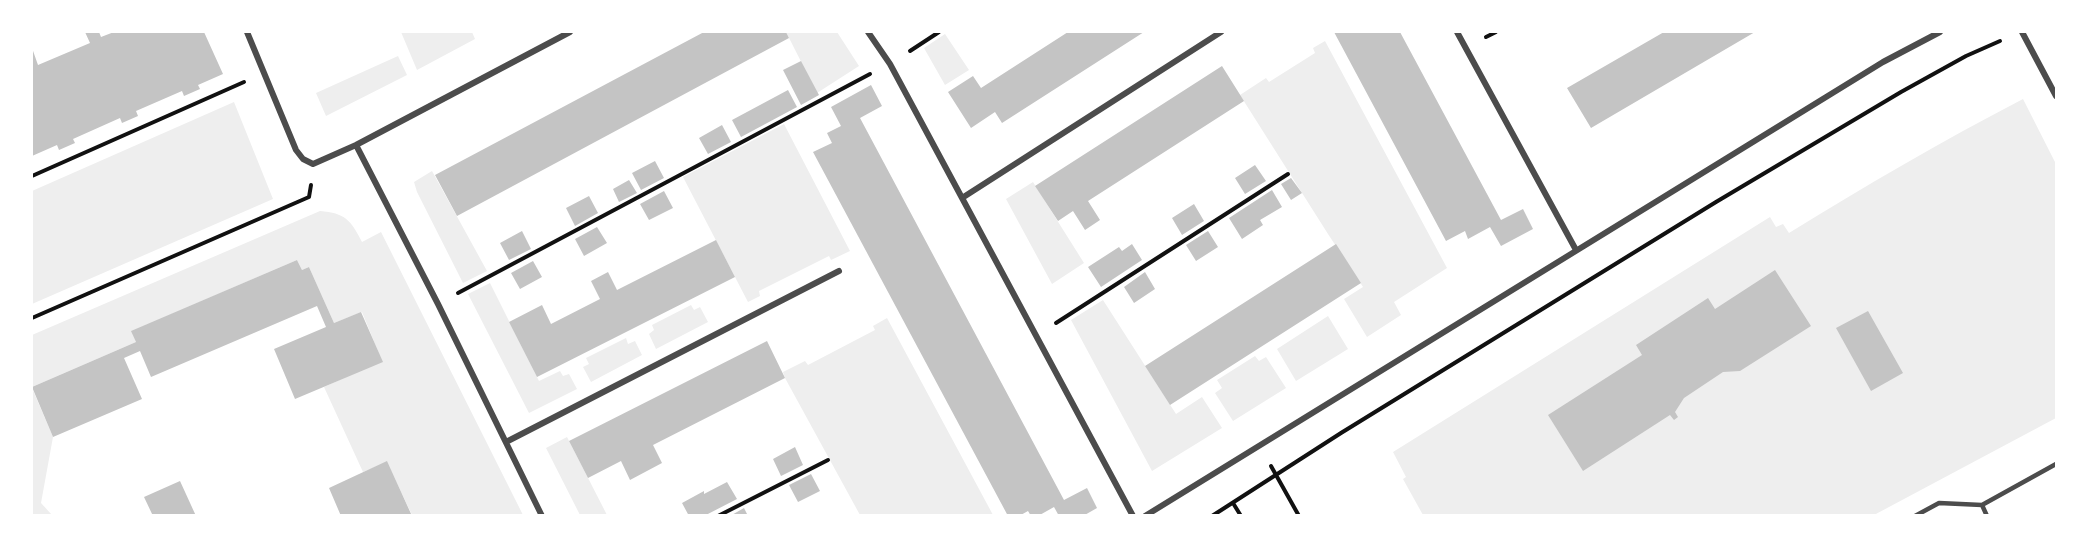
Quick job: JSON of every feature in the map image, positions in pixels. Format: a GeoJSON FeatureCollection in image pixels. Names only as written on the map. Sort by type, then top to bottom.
{"type":"FeatureCollection","features":[{"type":"Feature","properties":{"kind":"street"},"geometry":{"type":"LineString","coordinates":[[247,32],[297,150],[303,159],[313,164],[356,145],[570,32]]}},
{"type":"Feature","properties":{"kind":"street"},"geometry":{"type":"LineString","coordinates":[[868,32],[890,64],[1134,516]]}},
{"type":"Feature","properties":{"kind":"street"},"geometry":{"type":"LineString","coordinates":[[962,198],[1221,32]]}},
{"type":"Feature","properties":{"kind":"street"},"geometry":{"type":"LineString","coordinates":[[1457,32],[1576,250]]}},
{"type":"Feature","properties":{"kind":"street"},"geometry":{"type":"LineString","coordinates":[[1145,516],[1883,62],[1940,32]]}},
{"type":"Feature","properties":{"kind":"street"},"geometry":{"type":"LineString","coordinates":[[2022,32],[2056,96]]}},
{"type":"Feature","properties":{"kind":"street"},"geometry":{"type":"LineString","coordinates":[[356,145],[438,304],[542,516]]}},
{"type":"Feature","properties":{"kind":"street"},"geometry":{"type":"LineString","coordinates":[[506,442],[839,271]]}},
{"type":"Feature","properties":{"kind":"lane"},"geometry":{"type":"LineString","coordinates":[[1915,516],[1939,503],[1982,505],[2056,464]]}},
{"type":"Feature","properties":{"kind":"lane"},"geometry":{"type":"LineString","coordinates":[[1982,505],[1987,516]]}},
{"type":"Feature","properties":{"kind":"path"},"geometry":{"type":"LineString","coordinates":[[438,304],[890,64],[939,32]]}},
{"type":"Feature","properties":{"kind":"path"},"geometry":{"type":"LineString","coordinates":[[1212,516],[1716,201],[1901,92],[1966,56],[2010,36]]}},
{"type":"Feature","properties":{"kind":"path"},"geometry":{"type":"LineString","coordinates":[[32,176],[264,73]]}},
{"type":"Feature","properties":{"kind":"path"},"geometry":{"type":"LineString","coordinates":[[32,318],[309,197],[313,164]]}},
{"type":"Feature","properties":{"kind":"path"},"geometry":{"type":"LineString","coordinates":[[1037,335],[1288,174]]}},
{"type":"Feature","properties":{"kind":"path"},"geometry":{"type":"LineString","coordinates":[[1260,446],[1299,516]]}},
{"type":"Feature","properties":{"kind":"path"},"geometry":{"type":"LineString","coordinates":[[718,516],[828,460]]}},
{"type":"Feature","properties":{"kind":"path"},"geometry":{"type":"LineString","coordinates":[[1233,503],[1241,516]]}},
{"type":"Feature","properties":{"kind":"shaded area"},"geometry":{"type":"Polygon","coordinates":[[[401,32],[472,32],[475,39],[417,70],[401,32]]]}},
{"type":"Feature","properties":{"kind":"shaded area"},"geometry":{"type":"Polygon","coordinates":[[[786,32],[837,32],[859,66],[817,93],[786,32]]]}},
{"type":"Feature","properties":{"kind":"shaded area"},"geometry":{"type":"Polygon","coordinates":[[[945,34],[969,70],[945,85],[924,48],[945,34]]]}},
{"type":"Feature","properties":{"kind":"shaded area"},"geometry":{"type":"Polygon","coordinates":[[[1325,41],[1447,268],[1394,302],[1401,315],[1367,337],[1344,299],[1363,287],[1240,95],[1266,78],[1269,82],[1315,53],[1313,48],[1325,41]]]}},
{"type":"Feature","properties":{"kind":"shaded area"},"geometry":{"type":"Polygon","coordinates":[[[398,56],[407,75],[326,116],[316,93],[398,56]]]}},
{"type":"Feature","properties":{"kind":"shaded area"},"geometry":{"type":"Polygon","coordinates":[[[2023,99],[2056,164],[2056,418],[1874,515],[1423,515],[1403,479],[1406,477],[1393,452],[1770,217],[1776,227],[1783,224],[1789,233],[1904,164],[2023,99]]]}},
{"type":"Feature","properties":{"kind":"shaded area"},"geometry":{"type":"Polygon","coordinates":[[[234,102],[273,199],[32,304],[32,191],[234,102]]]}},
{"type":"Feature","properties":{"kind":"shaded area"},"geometry":{"type":"Polygon","coordinates":[[[784,124],[850,251],[831,260],[829,256],[759,291],[760,296],[748,302],[683,177],[784,124]]]}},
{"type":"Feature","properties":{"kind":"shaded area"},"geometry":{"type":"Polygon","coordinates":[[[432,171],[487,271],[463,283],[414,182],[432,171]]]}},
{"type":"Feature","properties":{"kind":"shaded area"},"geometry":{"type":"Polygon","coordinates":[[[1033,182],[1084,263],[1052,284],[1006,199],[1033,182]]]}},
{"type":"Feature","properties":{"kind":"shaded area"},"geometry":{"type":"Polygon","coordinates":[[[320,211],[336,214],[346,219],[362,242],[381,232],[523,515],[412,515],[387,462],[363,472],[324,387],[382,361],[362,312],[334,323],[309,267],[302,270],[297,260],[132,331],[136,342],[32,387],[32,335],[320,211]]]}},
{"type":"Feature","properties":{"kind":"shaded area"},"geometry":{"type":"Polygon","coordinates":[[[490,283],[539,381],[560,371],[563,376],[569,374],[577,389],[529,413],[468,294],[490,283]]]}},
{"type":"Feature","properties":{"kind":"shaded area"},"geometry":{"type":"Polygon","coordinates":[[[1103,300],[1176,414],[1202,397],[1222,428],[1152,471],[1071,320],[1103,300]]]}},
{"type":"Feature","properties":{"kind":"shaded area"},"geometry":{"type":"Polygon","coordinates":[[[691,305],[694,310],[700,307],[708,322],[656,349],[649,334],[654,330],[652,325],[691,305]]]}},
{"type":"Feature","properties":{"kind":"shaded area"},"geometry":{"type":"Polygon","coordinates":[[[1328,316],[1348,349],[1296,381],[1277,349],[1328,316]]]}},
{"type":"Feature","properties":{"kind":"shaded area"},"geometry":{"type":"Polygon","coordinates":[[[887,318],[993,515],[860,515],[785,378],[783,372],[805,361],[808,365],[875,330],[873,326],[887,318]]]}},
{"type":"Feature","properties":{"kind":"shaded area"},"geometry":{"type":"Polygon","coordinates":[[[626,338],[628,344],[635,341],[642,355],[591,382],[583,367],[589,364],[586,358],[626,338]]]}},
{"type":"Feature","properties":{"kind":"shaded area"},"geometry":{"type":"Polygon","coordinates":[[[1255,356],[1259,361],[1266,357],[1286,388],[1233,421],[1215,393],[1222,388],[1217,380],[1255,356]]]}},
{"type":"Feature","properties":{"kind":"shaded area"},"geometry":{"type":"Polygon","coordinates":[[[32,388],[53,437],[41,503],[52,515],[32,515],[32,388]]]}},
{"type":"Feature","properties":{"kind":"shaded area"},"geometry":{"type":"Polygon","coordinates":[[[567,437],[607,515],[580,515],[546,448],[567,437]]]}},
{"type":"Feature","properties":{"kind":"building"},"geometry":{"type":"Polygon","coordinates":[[[85,32],[99,32],[101,37],[114,32],[204,32],[223,74],[198,85],[200,89],[184,96],[182,91],[136,111],[138,116],[122,123],[120,118],[73,139],[75,143],[59,150],[57,145],[32,156],[32,48],[38,65],[90,43],[85,32]]]}},
{"type":"Feature","properties":{"kind":"building"},"geometry":{"type":"Polygon","coordinates":[[[704,32],[786,32],[789,38],[457,216],[435,175],[704,32]]]}},
{"type":"Feature","properties":{"kind":"building"},"geometry":{"type":"Polygon","coordinates":[[[1068,32],[1144,32],[1002,123],[995,112],[971,128],[948,92],[973,76],[981,88],[1068,32]]]}},
{"type":"Feature","properties":{"kind":"building"},"geometry":{"type":"Polygon","coordinates":[[[1334,32],[1400,32],[1501,220],[1523,209],[1533,229],[1501,246],[1490,227],[1468,239],[1465,231],[1446,241],[1334,32]]]}},
{"type":"Feature","properties":{"kind":"building"},"geometry":{"type":"Polygon","coordinates":[[[1664,32],[1755,32],[1591,128],[1567,88],[1664,32]]]}},
{"type":"Feature","properties":{"kind":"building"},"geometry":{"type":"Polygon","coordinates":[[[801,61],[819,95],[801,105],[783,70],[801,61]]]}},
{"type":"Feature","properties":{"kind":"building"},"geometry":{"type":"Polygon","coordinates":[[[1222,66],[1244,101],[1088,201],[1100,220],[1085,230],[1073,211],[1058,221],[1035,186],[1222,66]]]}},
{"type":"Feature","properties":{"kind":"building"},"geometry":{"type":"Polygon","coordinates":[[[871,85],[882,106],[860,118],[1064,500],[1087,488],[1097,508],[1083,516],[1059,516],[1054,507],[1038,516],[1031,516],[1028,511],[1019,516],[1008,516],[813,152],[832,143],[827,133],[841,126],[831,107],[871,85]]]}},
{"type":"Feature","properties":{"kind":"building"},"geometry":{"type":"Polygon","coordinates":[[[788,90],[797,107],[741,137],[732,120],[788,90]]]}},
{"type":"Feature","properties":{"kind":"building"},"geometry":{"type":"Polygon","coordinates":[[[722,125],[731,142],[708,154],[699,138],[722,125]]]}},
{"type":"Feature","properties":{"kind":"building"},"geometry":{"type":"Polygon","coordinates":[[[655,161],[664,178],[641,190],[632,173],[655,161]]]}},
{"type":"Feature","properties":{"kind":"building"},"geometry":{"type":"Polygon","coordinates":[[[1255,165],[1266,181],[1245,194],[1235,178],[1255,165]]]}},
{"type":"Feature","properties":{"kind":"building"},"geometry":{"type":"Polygon","coordinates":[[[1291,178],[1302,193],[1291,200],[1281,184],[1291,178]]]}},
{"type":"Feature","properties":{"kind":"building"},"geometry":{"type":"Polygon","coordinates":[[[629,180],[637,193],[619,202],[613,189],[629,180]]]}},
{"type":"Feature","properties":{"kind":"building"},"geometry":{"type":"Polygon","coordinates":[[[1272,190],[1282,207],[1260,220],[1263,225],[1242,239],[1229,218],[1272,190]]]}},
{"type":"Feature","properties":{"kind":"building"},"geometry":{"type":"Polygon","coordinates":[[[664,191],[673,208],[649,220],[640,204],[664,191]]]}},
{"type":"Feature","properties":{"kind":"building"},"geometry":{"type":"Polygon","coordinates":[[[589,196],[598,213],[575,226],[566,208],[589,196]]]}},
{"type":"Feature","properties":{"kind":"building"},"geometry":{"type":"Polygon","coordinates":[[[1194,204],[1204,221],[1182,235],[1172,218],[1194,204]]]}},
{"type":"Feature","properties":{"kind":"building"},"geometry":{"type":"Polygon","coordinates":[[[597,227],[607,243],[584,256],[575,239],[597,227]]]}},
{"type":"Feature","properties":{"kind":"building"},"geometry":{"type":"Polygon","coordinates":[[[522,231],[531,249],[509,260],[500,243],[522,231]]]}},
{"type":"Feature","properties":{"kind":"building"},"geometry":{"type":"Polygon","coordinates":[[[1208,231],[1218,247],[1196,261],[1186,245],[1208,231]]]}},
{"type":"Feature","properties":{"kind":"building"},"geometry":{"type":"Polygon","coordinates":[[[716,240],[735,277],[537,377],[509,322],[542,305],[551,324],[600,299],[591,281],[608,272],[617,290],[716,240]]]}},
{"type":"Feature","properties":{"kind":"building"},"geometry":{"type":"Polygon","coordinates":[[[1132,244],[1142,260],[1101,287],[1088,267],[1119,247],[1122,251],[1132,244]]]}},
{"type":"Feature","properties":{"kind":"building"},"geometry":{"type":"Polygon","coordinates":[[[1336,244],[1361,283],[1170,405],[1145,366],[1336,244]]]}},
{"type":"Feature","properties":{"kind":"building"},"geometry":{"type":"Polygon","coordinates":[[[297,260],[302,270],[309,267],[334,323],[361,312],[383,362],[295,399],[274,349],[326,327],[317,306],[151,377],[140,351],[124,358],[142,399],[53,437],[32,387],[136,342],[131,331],[297,260]]]}},
{"type":"Feature","properties":{"kind":"building"},"geometry":{"type":"Polygon","coordinates":[[[533,261],[542,277],[520,289],[511,273],[533,261]]]}},
{"type":"Feature","properties":{"kind":"building"},"geometry":{"type":"Polygon","coordinates":[[[1775,270],[1811,326],[1740,371],[1723,372],[1684,398],[1675,412],[1678,417],[1674,420],[1670,415],[1583,471],[1548,415],[1642,355],[1636,345],[1708,298],[1715,309],[1775,270]]]}},
{"type":"Feature","properties":{"kind":"building"},"geometry":{"type":"Polygon","coordinates":[[[1145,272],[1155,289],[1134,303],[1124,287],[1145,272]]]}},
{"type":"Feature","properties":{"kind":"building"},"geometry":{"type":"Polygon","coordinates":[[[1868,311],[1903,373],[1871,391],[1836,328],[1868,311]]]}},
{"type":"Feature","properties":{"kind":"building"},"geometry":{"type":"Polygon","coordinates":[[[767,341],[785,378],[653,445],[662,463],[630,480],[621,461],[588,478],[569,441],[767,341]]]}},
{"type":"Feature","properties":{"kind":"building"},"geometry":{"type":"Polygon","coordinates":[[[795,447],[803,465],[781,476],[773,459],[795,447]]]}},
{"type":"Feature","properties":{"kind":"building"},"geometry":{"type":"Polygon","coordinates":[[[387,461],[412,516],[341,516],[329,488],[387,461]]]}},
{"type":"Feature","properties":{"kind":"building"},"geometry":{"type":"Polygon","coordinates":[[[811,474],[820,491],[798,502],[789,485],[811,474]]]}},
{"type":"Feature","properties":{"kind":"building"},"geometry":{"type":"Polygon","coordinates":[[[180,481],[196,516],[153,516],[144,497],[180,481]]]}},
{"type":"Feature","properties":{"kind":"building"},"geometry":{"type":"Polygon","coordinates":[[[727,482],[737,499],[704,516],[689,516],[682,503],[727,482]]]}},
{"type":"Feature","properties":{"kind":"building"},"geometry":{"type":"Polygon","coordinates":[[[744,508],[748,516],[730,516],[744,508]]]}}]}
